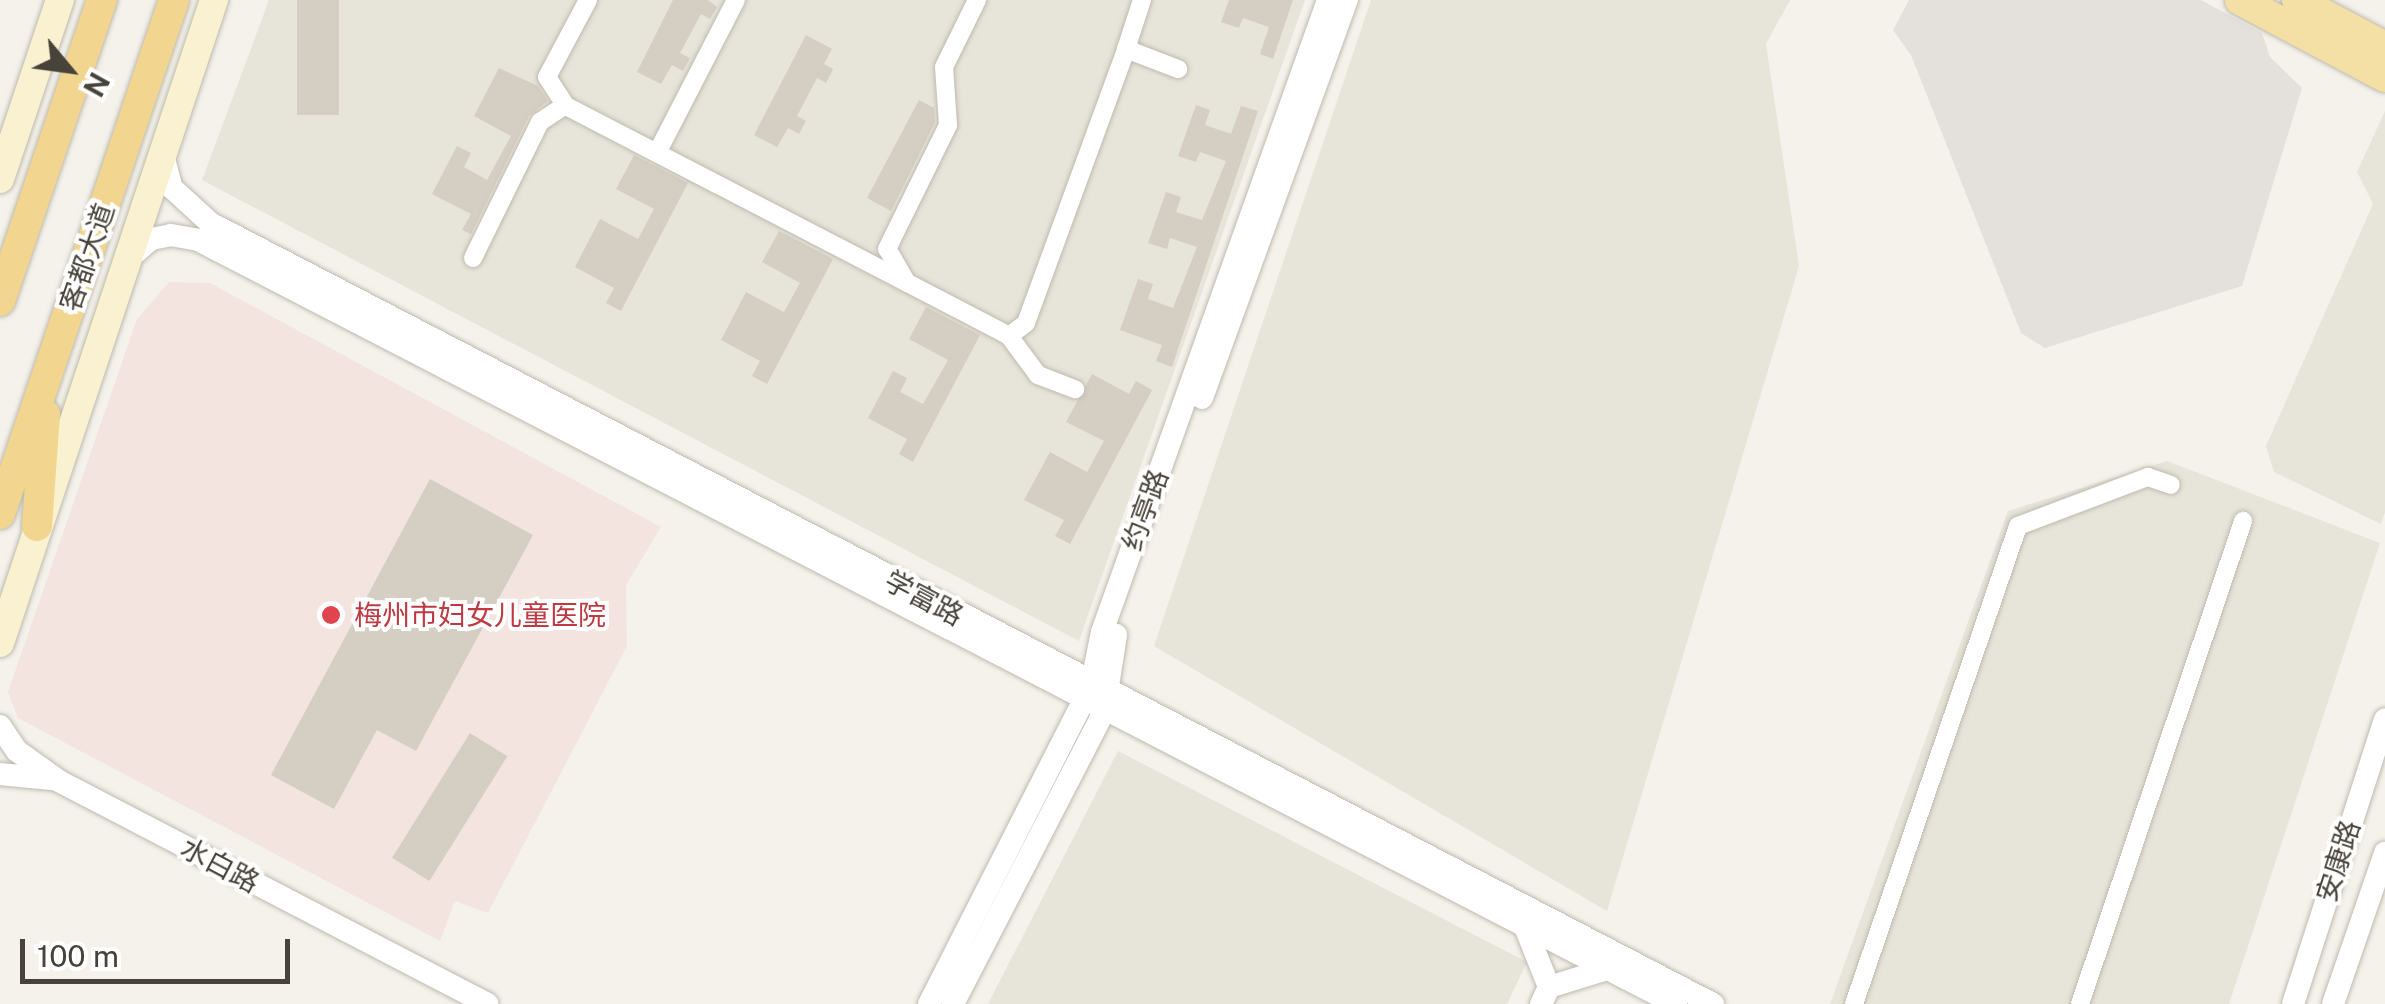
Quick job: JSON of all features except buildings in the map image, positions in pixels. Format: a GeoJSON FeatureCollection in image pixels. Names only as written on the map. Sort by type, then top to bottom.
{"type":"FeatureCollection","features":[{"type":"Feature","properties":{"kind":"highway"},"geometry":{"type":"LineString","coordinates":[[0,301],[102,0]]}},
{"type":"Feature","properties":{"kind":"highway","name":"客都大道"},"geometry":{"type":"LineString","coordinates":[[0,514],[174,0]]}},
{"type":"Feature","properties":{"kind":"highway"},"geometry":{"type":"LineString","coordinates":[[36,526],[48,370]]}},
{"type":"Feature","properties":{"kind":"main road"},"geometry":{"type":"LineString","coordinates":[[0,180],[60,0]]}},
{"type":"Feature","properties":{"kind":"main road"},"geometry":{"type":"LineString","coordinates":[[0,643],[36,526],[135,253],[214,0]]}},
{"type":"Feature","properties":{"kind":"main road"},"geometry":{"type":"LineString","coordinates":[[2240,0],[2385,77]]}},
{"type":"Feature","properties":{"kind":"main road"},"geometry":{"type":"LineString","coordinates":[[2297,0],[2385,48]]}},
{"type":"Feature","properties":{"kind":"street"},"geometry":{"type":"LineString","coordinates":[[588,0],[547,76],[565,105],[1009,336],[1038,376],[1075,389]]}},
{"type":"Feature","properties":{"kind":"street"},"geometry":{"type":"LineString","coordinates":[[657,153],[736,0]]}},
{"type":"Feature","properties":{"kind":"street"},"geometry":{"type":"LineString","coordinates":[[908,284],[887,249],[948,125],[944,67],[977,0]]}},
{"type":"Feature","properties":{"kind":"street"},"geometry":{"type":"LineString","coordinates":[[1009,336],[1026,323],[1142,0]]}},
{"type":"Feature","properties":{"kind":"street","name":"约亭路"},"geometry":{"type":"LineString","coordinates":[[929,1004],[1096,699],[1102,632],[1328,0]]}},
{"type":"Feature","properties":{"kind":"street","name":"约亭路"},"geometry":{"type":"LineString","coordinates":[[952,1004],[1096,699],[1114,639],[1346,0]]}},
{"type":"Feature","properties":{"kind":"street"},"geometry":{"type":"LineString","coordinates":[[1126,50],[1178,69]]}},
{"type":"Feature","properties":{"kind":"street"},"geometry":{"type":"LineString","coordinates":[[473,258],[540,122],[565,105]]}},
{"type":"Feature","properties":{"kind":"street","name":"学富路"},"geometry":{"type":"LineString","coordinates":[[164,159],[172,188],[210,223],[1096,699],[1676,1004]]}},
{"type":"Feature","properties":{"kind":"street","name":"学富路"},"geometry":{"type":"LineString","coordinates":[[135,253],[151,239],[171,234],[198,240],[1096,699],[1713,1004]]}},
{"type":"Feature","properties":{"kind":"street"},"geometry":{"type":"LineString","coordinates":[[1854,1004],[2018,526],[2148,478],[2171,486]]}},
{"type":"Feature","properties":{"kind":"street"},"geometry":{"type":"LineString","coordinates":[[2080,1004],[2243,521]]}},
{"type":"Feature","properties":{"kind":"street","name":"安康路"},"geometry":{"type":"LineString","coordinates":[[2293,1004],[2385,718]]}},
{"type":"Feature","properties":{"kind":"street"},"geometry":{"type":"LineString","coordinates":[[0,726],[18,751],[59,781]]}},
{"type":"Feature","properties":{"kind":"street"},"geometry":{"type":"LineString","coordinates":[[0,774],[59,781]]}},
{"type":"Feature","properties":{"kind":"street","name":"水白路"},"geometry":{"type":"LineString","coordinates":[[59,781],[487,1004]]}},
{"type":"Feature","properties":{"kind":"street","name":"安康路"},"geometry":{"type":"LineString","coordinates":[[2332,1004],[2385,853]]}},
{"type":"Feature","properties":{"kind":"street"},"geometry":{"type":"LineString","coordinates":[[1526,927],[1545,996],[1607,969]]}},
{"type":"Feature","properties":{"kind":"shaded area"},"geometry":{"type":"Polygon","coordinates":[[[269,0],[1305,0],[1079,641],[202,180],[269,0]]]}},
{"type":"Feature","properties":{"kind":"shaded area"},"geometry":{"type":"Polygon","coordinates":[[[1371,0],[1790,0],[1766,44],[1799,266],[1607,911],[1154,646],[1371,0]]]}},
{"type":"Feature","properties":{"kind":"shaded area"},"geometry":{"type":"Polygon","coordinates":[[[1909,0],[2201,0],[2262,33],[2270,57],[2302,88],[2242,286],[2045,348],[2021,333],[1911,55],[1893,30],[1909,0]]]}},
{"type":"Feature","properties":{"kind":"shaded area"},"geometry":{"type":"Polygon","coordinates":[[[2385,111],[2385,512],[2381,524],[2274,472],[2266,446],[2373,204],[2357,172],[2385,111]]]}},
{"type":"Feature","properties":{"kind":"shaded area","name":"梅州市妇女儿童医院"},"geometry":{"type":"Polygon","coordinates":[[[169,282],[210,283],[661,527],[626,585],[627,646],[488,913],[455,901],[440,941],[18,718],[8,692],[137,319],[169,282]]]}},
{"type":"Feature","properties":{"kind":"shaded area"},"geometry":{"type":"Polygon","coordinates":[[[2167,461],[2380,543],[2229,1004],[1830,1004],[2008,511],[2167,461]]]}},
{"type":"Feature","properties":{"kind":"shaded area"},"geometry":{"type":"Polygon","coordinates":[[[1118,751],[1527,962],[1507,1004],[988,1004],[1118,751]]]}},
{"type":"Feature","properties":{"kind":"place","name":"梅州市妇女儿童医院"},"geometry":{"type":"Point","coordinates":[331,615]}}]}
